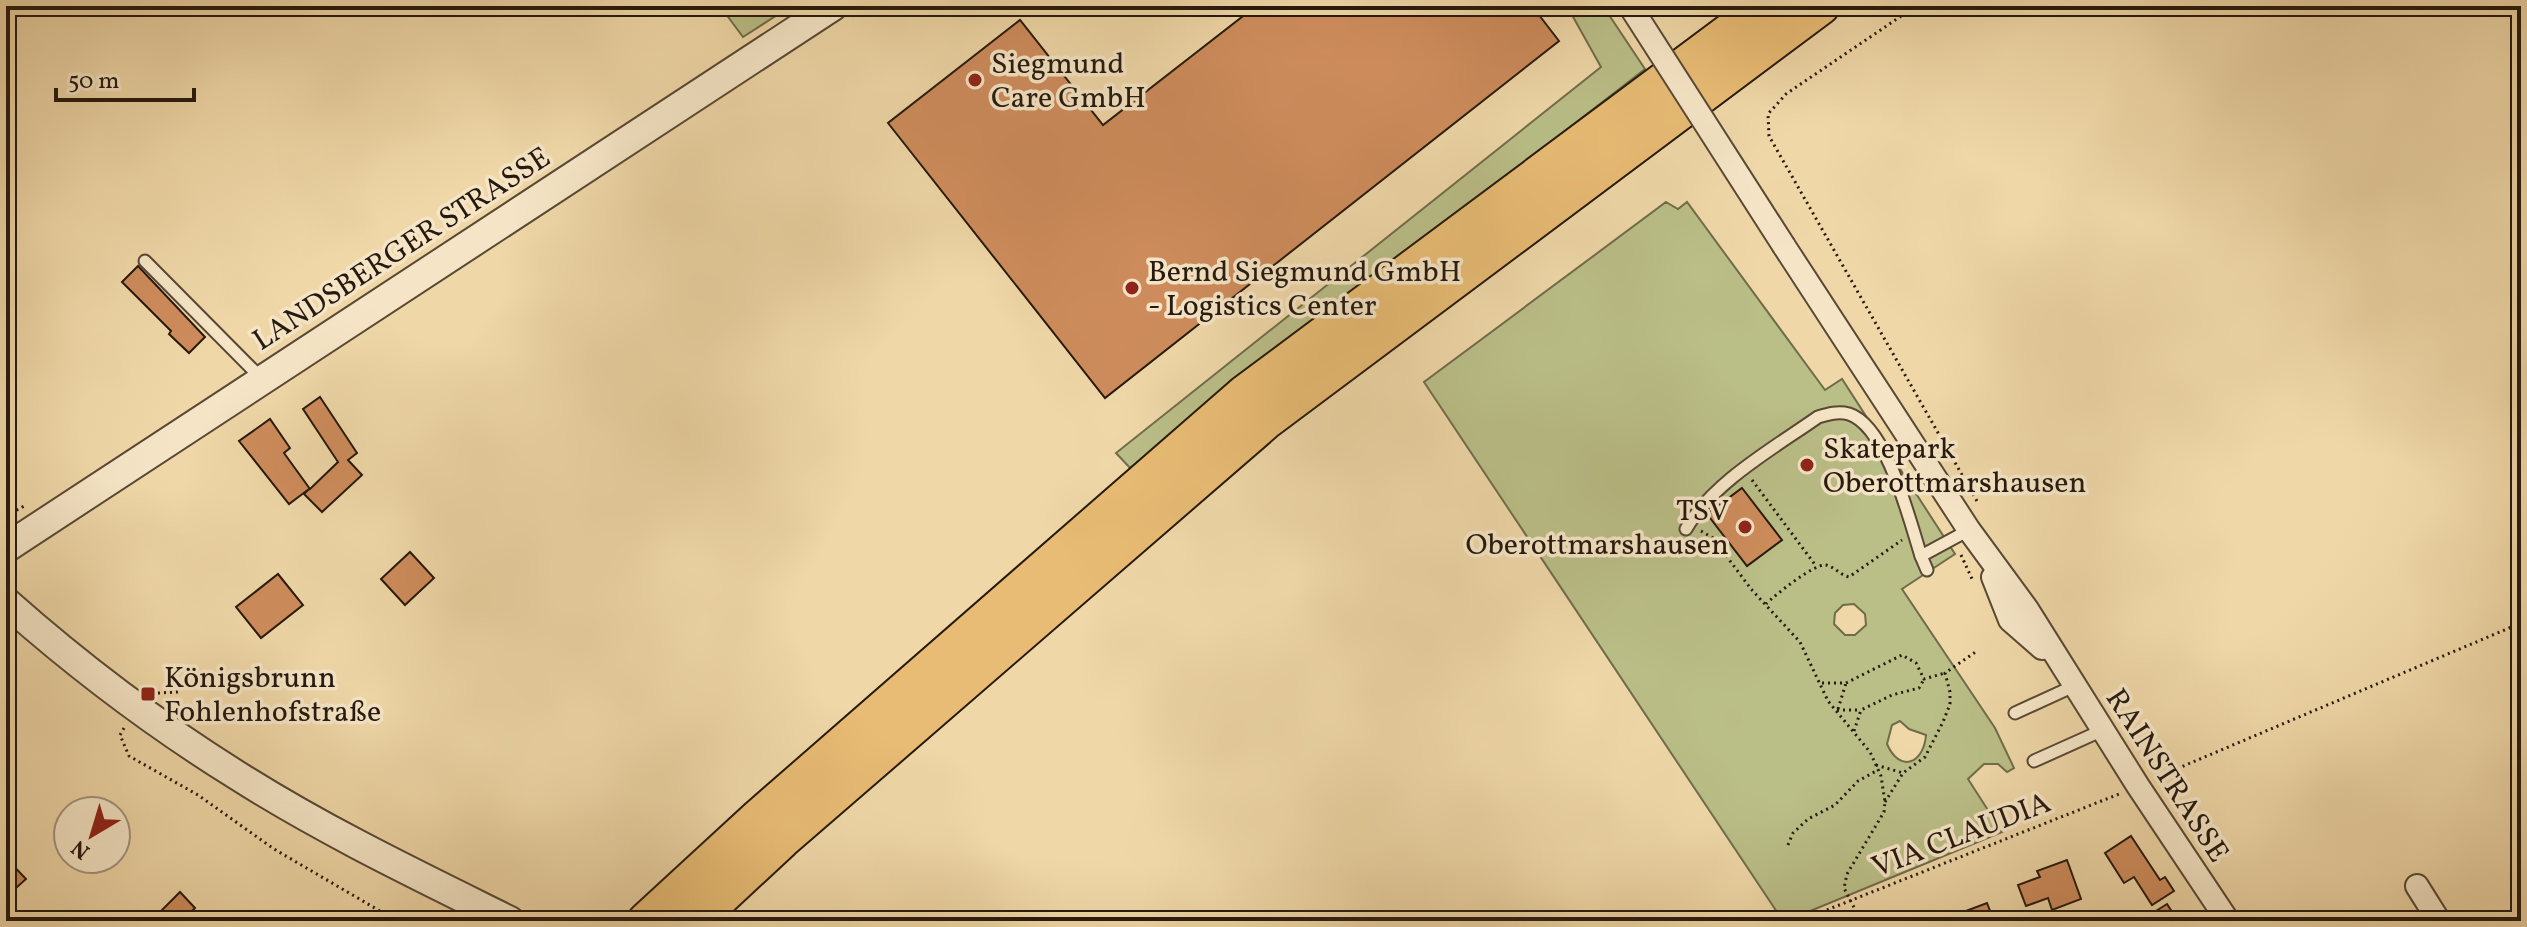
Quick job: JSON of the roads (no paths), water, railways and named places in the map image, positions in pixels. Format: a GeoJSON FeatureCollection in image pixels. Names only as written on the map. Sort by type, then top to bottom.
{"type":"FeatureCollection","features":[{"type":"Feature","properties":{"kind":"highway"},"geometry":{"type":"LineString","coordinates":[[646,921],[759,817],[1244,394],[1764,6]]}},
{"type":"Feature","properties":{"kind":"highway"},"geometry":{"type":"LineString","coordinates":[[695,921],[782,840],[1267,420],[1821,6]]}},
{"type":"Feature","properties":{"kind":"street","name":"LANDSBERGER STRASSE"},"geometry":{"type":"LineString","coordinates":[[6,548],[833,6]]}},
{"type":"Feature","properties":{"kind":"street","name":"RAINSTRASSE"},"geometry":{"type":"LineString","coordinates":[[1630,6],[1969,530],[2027,609],[2138,786],[2228,921]]}},
{"type":"Feature","properties":{"kind":"street"},"geometry":{"type":"LineString","coordinates":[[6,602],[139,708],[235,774],[355,843],[510,921]]}},
{"type":"Feature","properties":{"kind":"street"},"geometry":{"type":"LineString","coordinates":[[2417,886],[2439,921]]}},
{"type":"Feature","properties":{"kind":"lane"},"geometry":{"type":"LineString","coordinates":[[145,261],[263,379]]}},
{"type":"Feature","properties":{"kind":"lane"},"geometry":{"type":"LineString","coordinates":[[1686,529],[1696,511],[1716,491],[1818,417],[1835,413],[1851,414],[1876,440],[1892,465],[1927,570]]}},
{"type":"Feature","properties":{"kind":"lane"},"geometry":{"type":"LineString","coordinates":[[1921,556],[1969,530]]}},
{"type":"Feature","properties":{"kind":"lane"},"geometry":{"type":"LineString","coordinates":[[2015,713],[2074,686]]}},
{"type":"Feature","properties":{"kind":"lane"},"geometry":{"type":"LineString","coordinates":[[2034,761],[2103,730]]}},
{"type":"Feature","properties":{"kind":"place","name":"Siegmund Care GmbH"},"geometry":{"type":"Point","coordinates":[975,80]}},
{"type":"Feature","properties":{"kind":"place","name":"Bernd Siegmund GmbH - Logistics Center"},"geometry":{"type":"Point","coordinates":[1132,288]}},
{"type":"Feature","properties":{"kind":"place","name":"Skatepark Oberottmarshausen"},"geometry":{"type":"Point","coordinates":[1807,465]}},
{"type":"Feature","properties":{"kind":"place","name":"TSV Oberottmarshausen"},"geometry":{"type":"Point","coordinates":[1745,527]}},
{"type":"Feature","properties":{"kind":"place","name":"Königsbrunn Fohlenhofstraße"},"geometry":{"type":"Point","coordinates":[148,694]}}]}
